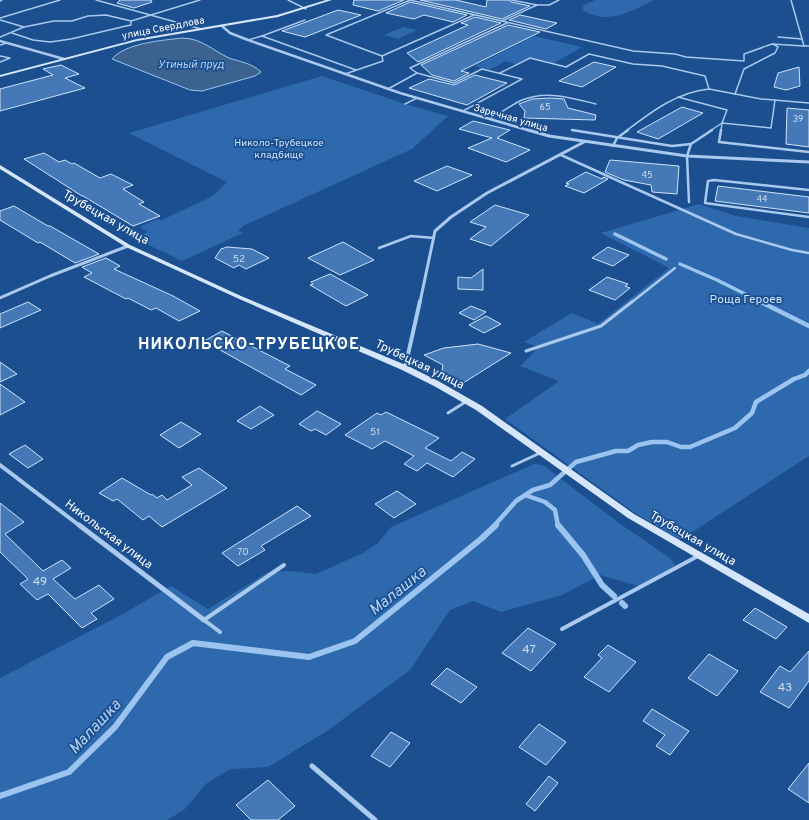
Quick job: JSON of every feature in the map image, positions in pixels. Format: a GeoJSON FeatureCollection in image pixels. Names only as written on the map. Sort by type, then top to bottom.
{"type":"FeatureCollection","features":[{"type":"Feature","properties":{"kind":"main road","name":"улица Свердлова"},"geometry":{"type":"LineString","coordinates":[[0,76],[137,40],[278,16],[306,9],[330,0]]}},
{"type":"Feature","properties":{"kind":"main road","name":"Трубецкая улица"},"geometry":{"type":"LineString","coordinates":[[0,167],[128,246],[233,294],[405,368],[437,384],[467,401],[544,453],[631,516],[809,619]]}},
{"type":"Feature","properties":{"kind":"street","name":"Заречная улица"},"geometry":{"type":"LineString","coordinates":[[222,26],[230,32],[248,40],[388,89],[549,136],[687,156],[809,162]]}},
{"type":"Feature","properties":{"kind":"street"},"geometry":{"type":"LineString","coordinates":[[0,41],[64,59]]}},
{"type":"Feature","properties":{"kind":"street"},"geometry":{"type":"LineString","coordinates":[[405,368],[436,231],[452,215],[477,198],[585,142]]}},
{"type":"Feature","properties":{"kind":"street"},"geometry":{"type":"LineString","coordinates":[[0,298],[128,246]]}},
{"type":"Feature","properties":{"kind":"street","name":"Никольская улица"},"geometry":{"type":"LineString","coordinates":[[0,465],[204,620]]}},
{"type":"Feature","properties":{"kind":"street"},"geometry":{"type":"LineString","coordinates":[[312,766],[375,820]]}},
{"type":"Feature","properties":{"kind":"lane"},"geometry":{"type":"LineString","coordinates":[[0,19],[60,0]]}},
{"type":"Feature","properties":{"kind":"lane"},"geometry":{"type":"LineString","coordinates":[[96,0],[201,29]]}},
{"type":"Feature","properties":{"kind":"lane"},"geometry":{"type":"LineString","coordinates":[[0,37],[24,28],[54,21],[72,21],[88,16],[106,15],[131,21],[152,16],[200,0]]}},
{"type":"Feature","properties":{"kind":"lane"},"geometry":{"type":"LineString","coordinates":[[288,0],[306,9]]}},
{"type":"Feature","properties":{"kind":"lane"},"geometry":{"type":"LineString","coordinates":[[474,15],[382,56],[326,35],[410,0],[633,51],[675,54],[686,58],[744,61],[744,54],[772,44],[809,46]]}},
{"type":"Feature","properties":{"kind":"lane"},"geometry":{"type":"LineString","coordinates":[[512,0],[536,5],[549,5],[559,0]]}},
{"type":"Feature","properties":{"kind":"lane"},"geometry":{"type":"LineString","coordinates":[[791,0],[804,46]]}},
{"type":"Feature","properties":{"kind":"lane"},"geometry":{"type":"LineString","coordinates":[[502,21],[536,5]]}},
{"type":"Feature","properties":{"kind":"lane"},"geometry":{"type":"LineString","coordinates":[[0,19],[24,28]]}},
{"type":"Feature","properties":{"kind":"lane"},"geometry":{"type":"LineString","coordinates":[[248,40],[305,20]]}},
{"type":"Feature","properties":{"kind":"lane"},"geometry":{"type":"LineString","coordinates":[[12,33],[36,41],[54,42],[75,40],[91,34],[110,31],[131,25],[131,21]]}},
{"type":"Feature","properties":{"kind":"lane"},"geometry":{"type":"LineString","coordinates":[[463,111],[522,79],[482,69],[454,83],[417,73],[410,68],[507,22]]}},
{"type":"Feature","properties":{"kind":"lane"},"geometry":{"type":"LineString","coordinates":[[262,36],[356,70]]}},
{"type":"Feature","properties":{"kind":"lane"},"geometry":{"type":"LineString","coordinates":[[778,37],[802,39]]}},
{"type":"Feature","properties":{"kind":"lane"},"geometry":{"type":"LineString","coordinates":[[0,45],[7,43]]}},
{"type":"Feature","properties":{"kind":"lane"},"geometry":{"type":"LineString","coordinates":[[735,94],[744,69],[775,53],[778,47],[772,44]]}},
{"type":"Feature","properties":{"kind":"lane"},"geometry":{"type":"LineString","coordinates":[[500,73],[530,58],[566,67],[589,54],[633,64],[662,66],[705,76],[709,89]]}},
{"type":"Feature","properties":{"kind":"lane"},"geometry":{"type":"LineString","coordinates":[[0,56],[10,58],[0,62]]}},
{"type":"Feature","properties":{"kind":"lane"},"geometry":{"type":"LineString","coordinates":[[345,74],[383,61],[382,56]]}},
{"type":"Feature","properties":{"kind":"lane"},"geometry":{"type":"LineString","coordinates":[[388,89],[417,73]]}},
{"type":"Feature","properties":{"kind":"lane"},"geometry":{"type":"LineString","coordinates":[[613,146],[617,138],[678,97],[698,89],[709,89],[775,100],[809,103]]}},
{"type":"Feature","properties":{"kind":"lane"},"geometry":{"type":"LineString","coordinates":[[490,119],[528,98],[544,95],[564,96],[596,104]]}},
{"type":"Feature","properties":{"kind":"lane"},"geometry":{"type":"LineString","coordinates":[[678,97],[727,110],[722,123],[719,142],[809,152]]}},
{"type":"Feature","properties":{"kind":"lane"},"geometry":{"type":"LineString","coordinates":[[405,104],[417,98]]}},
{"type":"Feature","properties":{"kind":"lane"},"geometry":{"type":"LineString","coordinates":[[572,130],[672,146],[691,144],[722,123],[771,128],[775,100]]}},
{"type":"Feature","properties":{"kind":"lane"},"geometry":{"type":"LineString","coordinates":[[689,202],[687,156],[691,144]]}},
{"type":"Feature","properties":{"kind":"lane"},"geometry":{"type":"LineString","coordinates":[[561,155],[736,234],[778,247],[809,253]]}},
{"type":"Feature","properties":{"kind":"lane"},"geometry":{"type":"LineString","coordinates":[[805,162],[809,166]]}},
{"type":"Feature","properties":{"kind":"lane"},"geometry":{"type":"LineString","coordinates":[[809,190],[714,180],[708,181],[705,203],[809,217]]}},
{"type":"Feature","properties":{"kind":"lane"},"geometry":{"type":"LineString","coordinates":[[379,248],[411,236],[434,238]]}},
{"type":"Feature","properties":{"kind":"lane"},"geometry":{"type":"LineString","coordinates":[[526,351],[601,326],[675,268]]}},
{"type":"Feature","properties":{"kind":"lane"},"geometry":{"type":"LineString","coordinates":[[448,413],[467,401]]}},
{"type":"Feature","properties":{"kind":"lane"},"geometry":{"type":"LineString","coordinates":[[512,466],[544,453]]}},
{"type":"Feature","properties":{"kind":"lane"},"geometry":{"type":"LineString","coordinates":[[562,629],[700,556]]}},
{"type":"Feature","properties":{"kind":"lane"},"geometry":{"type":"LineString","coordinates":[[220,632],[204,620],[284,565]]}},
{"type":"Feature","properties":{"kind":"green space"},"geometry":{"type":"Polygon","coordinates":[[[595,0],[654,0],[619,15],[601,17],[592,15],[583,10],[583,6],[595,0]]]}},
{"type":"Feature","properties":{"kind":"green space"},"geometry":{"type":"Polygon","coordinates":[[[403,27],[417,30],[398,39],[384,35],[403,27]]]}},
{"type":"Feature","properties":{"kind":"green space"},"geometry":{"type":"Polygon","coordinates":[[[534,36],[582,47],[554,63],[530,57],[516,64],[506,61],[489,70],[474,66],[534,36]]]}},
{"type":"Feature","properties":{"kind":"green space","name":"Николо-Трубецкое кладбище"},"geometry":{"type":"Polygon","coordinates":[[[322,76],[405,104],[448,116],[412,149],[243,226],[238,230],[243,233],[182,261],[138,240],[147,231],[140,227],[157,219],[162,220],[213,196],[227,182],[129,133],[322,76]]]}},
{"type":"Feature","properties":{"kind":"green space","name":"Роща Героев"},"geometry":{"type":"Polygon","coordinates":[[[699,204],[736,216],[809,228],[809,456],[680,540],[635,513],[505,419],[559,381],[520,366],[539,347],[524,342],[572,313],[598,324],[669,268],[601,233],[699,204]]]}},
{"type":"Feature","properties":{"kind":"green space"},"geometry":{"type":"Polygon","coordinates":[[[534,464],[543,465],[619,523],[670,558],[675,565],[667,571],[638,586],[600,575],[562,595],[501,612],[473,601],[450,610],[410,670],[327,731],[268,767],[230,769],[207,783],[184,810],[167,820],[0,820],[0,678],[121,615],[171,586],[208,609],[268,572],[289,571],[316,574],[363,553],[378,543],[391,527],[534,464]]]}},
{"type":"Feature","properties":{"kind":"water","name":"Утиный пруд"},"geometry":{"type":"Polygon","coordinates":[[[183,38],[196,40],[229,58],[250,65],[261,72],[255,76],[202,91],[190,90],[112,59],[126,49],[145,43],[183,38]]]}},
{"type":"Feature","properties":{"kind":"building"},"geometry":{"type":"Polygon","coordinates":[[[120,0],[151,0],[152,2],[134,8],[117,3],[120,0]]]}},
{"type":"Feature","properties":{"kind":"building"},"geometry":{"type":"Polygon","coordinates":[[[354,0],[404,0],[378,11],[353,5],[354,0]]]}},
{"type":"Feature","properties":{"kind":"building"},"geometry":{"type":"Polygon","coordinates":[[[420,0],[456,0],[486,7],[487,0],[509,0],[511,2],[530,6],[502,19],[420,0]]]}},
{"type":"Feature","properties":{"kind":"building"},"geometry":{"type":"Polygon","coordinates":[[[410,2],[467,15],[453,22],[424,15],[414,19],[386,13],[410,2]]]}},
{"type":"Feature","properties":{"kind":"building"},"geometry":{"type":"Polygon","coordinates":[[[338,10],[361,15],[305,37],[282,31],[338,10]]]}},
{"type":"Feature","properties":{"kind":"building"},"geometry":{"type":"Polygon","coordinates":[[[520,15],[557,23],[546,29],[509,20],[520,15]]]}},
{"type":"Feature","properties":{"kind":"building"},"geometry":{"type":"Polygon","coordinates":[[[475,17],[501,23],[418,62],[407,53],[468,25],[461,23],[475,17]]]}},
{"type":"Feature","properties":{"kind":"building"},"geometry":{"type":"Polygon","coordinates":[[[508,25],[540,32],[461,71],[469,73],[454,81],[432,75],[421,65],[508,25]]]}},
{"type":"Feature","properties":{"kind":"building"},"geometry":{"type":"Polygon","coordinates":[[[594,62],[616,67],[582,87],[559,81],[594,62]]]}},
{"type":"Feature","properties":{"kind":"building"},"geometry":{"type":"Polygon","coordinates":[[[61,65],[79,74],[65,78],[85,88],[0,111],[0,89],[53,75],[43,69],[61,65]]]}},
{"type":"Feature","properties":{"kind":"building"},"geometry":{"type":"Polygon","coordinates":[[[799,67],[800,86],[786,90],[774,87],[778,73],[799,67]]]}},
{"type":"Feature","properties":{"kind":"building"},"geometry":{"type":"Polygon","coordinates":[[[475,75],[507,83],[467,105],[409,88],[429,79],[454,85],[475,75]]]}},
{"type":"Feature","properties":{"kind":"building"},"geometry":{"type":"Polygon","coordinates":[[[532,99],[564,99],[568,108],[596,115],[595,120],[524,118],[525,111],[519,104],[532,99]]]}},
{"type":"Feature","properties":{"kind":"building"},"geometry":{"type":"Polygon","coordinates":[[[682,107],[703,113],[658,139],[637,132],[682,107]]]}},
{"type":"Feature","properties":{"kind":"building"},"geometry":{"type":"Polygon","coordinates":[[[787,108],[809,110],[809,147],[786,144],[787,108]]]}},
{"type":"Feature","properties":{"kind":"building"},"geometry":{"type":"Polygon","coordinates":[[[473,121],[510,130],[497,138],[530,150],[506,162],[468,148],[492,138],[459,129],[473,121]]]}},
{"type":"Feature","properties":{"kind":"building"},"geometry":{"type":"Polygon","coordinates":[[[44,153],[59,162],[65,160],[72,164],[74,163],[100,178],[111,174],[133,185],[123,189],[144,202],[139,204],[160,216],[133,226],[24,159],[44,153]]]}},
{"type":"Feature","properties":{"kind":"building"},"geometry":{"type":"Polygon","coordinates":[[[610,160],[679,166],[677,194],[652,192],[651,185],[624,180],[605,172],[610,160]]]}},
{"type":"Feature","properties":{"kind":"building"},"geometry":{"type":"Polygon","coordinates":[[[447,166],[472,175],[437,191],[414,181],[447,166]]]}},
{"type":"Feature","properties":{"kind":"building"},"geometry":{"type":"Polygon","coordinates":[[[586,172],[602,179],[603,177],[608,179],[584,193],[565,186],[569,184],[566,183],[586,172]]]}},
{"type":"Feature","properties":{"kind":"building"},"geometry":{"type":"Polygon","coordinates":[[[718,186],[809,197],[809,213],[715,201],[718,186]]]}},
{"type":"Feature","properties":{"kind":"building"},"geometry":{"type":"Polygon","coordinates":[[[495,205],[529,215],[491,246],[470,239],[486,227],[470,222],[495,205]]]}},
{"type":"Feature","properties":{"kind":"building"},"geometry":{"type":"Polygon","coordinates":[[[14,206],[99,254],[75,263],[40,242],[38,243],[0,220],[0,211],[14,206]]]}},
{"type":"Feature","properties":{"kind":"building"},"geometry":{"type":"Polygon","coordinates":[[[343,242],[374,260],[340,275],[308,258],[343,242]]]}},
{"type":"Feature","properties":{"kind":"building"},"geometry":{"type":"Polygon","coordinates":[[[227,247],[252,249],[269,258],[246,269],[239,265],[234,268],[215,258],[221,249],[227,247]]]}},
{"type":"Feature","properties":{"kind":"building"},"geometry":{"type":"Polygon","coordinates":[[[608,247],[629,255],[613,266],[592,258],[608,247]]]}},
{"type":"Feature","properties":{"kind":"building"},"geometry":{"type":"Polygon","coordinates":[[[106,258],[120,266],[114,269],[173,296],[200,311],[179,321],[156,308],[151,310],[128,298],[126,299],[84,277],[92,273],[82,267],[106,258]]]}},
{"type":"Feature","properties":{"kind":"building"},"geometry":{"type":"Polygon","coordinates":[[[483,269],[483,290],[458,289],[458,277],[471,278],[483,269]]]}},
{"type":"Feature","properties":{"kind":"building"},"geometry":{"type":"Polygon","coordinates":[[[330,274],[368,295],[346,306],[310,285],[313,284],[311,282],[330,274]]]}},
{"type":"Feature","properties":{"kind":"building"},"geometry":{"type":"Polygon","coordinates":[[[607,277],[628,284],[625,286],[630,288],[615,300],[589,290],[607,277]]]}},
{"type":"Feature","properties":{"kind":"building"},"geometry":{"type":"Polygon","coordinates":[[[28,302],[41,310],[0,328],[0,314],[28,302]]]}},
{"type":"Feature","properties":{"kind":"building"},"geometry":{"type":"Polygon","coordinates":[[[471,306],[486,312],[474,320],[459,313],[471,306]]]}},
{"type":"Feature","properties":{"kind":"building"},"geometry":{"type":"Polygon","coordinates":[[[486,316],[501,324],[484,333],[469,325],[486,316]]]}},
{"type":"Feature","properties":{"kind":"building"},"geometry":{"type":"Polygon","coordinates":[[[222,331],[290,366],[285,369],[316,385],[301,395],[204,341],[222,331]]]}},
{"type":"Feature","properties":{"kind":"building"},"geometry":{"type":"Polygon","coordinates":[[[478,344],[511,353],[460,385],[448,378],[442,370],[443,365],[424,355],[444,348],[478,344]]]}},
{"type":"Feature","properties":{"kind":"building"},"geometry":{"type":"Polygon","coordinates":[[[0,362],[17,374],[0,382],[0,362]]]}},
{"type":"Feature","properties":{"kind":"building"},"geometry":{"type":"Polygon","coordinates":[[[0,384],[25,402],[0,415],[0,384]]]}},
{"type":"Feature","properties":{"kind":"building"},"geometry":{"type":"Polygon","coordinates":[[[260,406],[274,415],[251,429],[237,421],[260,406]]]}},
{"type":"Feature","properties":{"kind":"building"},"geometry":{"type":"Polygon","coordinates":[[[317,411],[341,424],[326,435],[315,429],[311,431],[299,424],[317,411]]]}},
{"type":"Feature","properties":{"kind":"building"},"geometry":{"type":"Polygon","coordinates":[[[386,412],[439,438],[425,448],[451,461],[462,452],[475,459],[453,477],[427,463],[417,471],[404,464],[414,456],[385,441],[372,449],[345,435],[377,413],[381,415],[386,412]]]}},
{"type":"Feature","properties":{"kind":"building"},"geometry":{"type":"Polygon","coordinates":[[[181,422],[201,434],[179,448],[160,435],[181,422]]]}},
{"type":"Feature","properties":{"kind":"building"},"geometry":{"type":"Polygon","coordinates":[[[25,445],[43,459],[28,468],[9,454],[25,445]]]}},
{"type":"Feature","properties":{"kind":"building"},"geometry":{"type":"Polygon","coordinates":[[[199,468],[227,488],[162,527],[149,516],[143,520],[117,499],[113,501],[99,493],[122,478],[157,498],[162,495],[167,500],[192,485],[182,477],[199,468]]]}},
{"type":"Feature","properties":{"kind":"building"},"geometry":{"type":"Polygon","coordinates":[[[397,491],[416,504],[394,518],[375,504],[397,491]]]}},
{"type":"Feature","properties":{"kind":"building"},"geometry":{"type":"Polygon","coordinates":[[[0,503],[24,522],[5,534],[43,571],[62,560],[71,568],[53,579],[75,599],[99,585],[114,599],[91,613],[97,619],[82,628],[48,594],[37,600],[20,584],[28,579],[0,552],[0,503]]]}},
{"type":"Feature","properties":{"kind":"building"},"geometry":{"type":"Polygon","coordinates":[[[297,506],[311,516],[261,546],[265,550],[238,566],[222,553],[297,506]]]}},
{"type":"Feature","properties":{"kind":"building"},"geometry":{"type":"Polygon","coordinates":[[[755,608],[787,627],[776,639],[743,620],[755,608]]]}},
{"type":"Feature","properties":{"kind":"building"},"geometry":{"type":"Polygon","coordinates":[[[528,628],[556,644],[531,671],[502,653],[528,628]]]}},
{"type":"Feature","properties":{"kind":"building"},"geometry":{"type":"Polygon","coordinates":[[[608,645],[636,662],[609,692],[584,677],[602,658],[598,655],[608,645]]]}},
{"type":"Feature","properties":{"kind":"building"},"geometry":{"type":"Polygon","coordinates":[[[809,651],[809,681],[789,708],[760,692],[780,666],[790,672],[809,651]]]}},
{"type":"Feature","properties":{"kind":"building"},"geometry":{"type":"Polygon","coordinates":[[[709,654],[738,671],[717,696],[688,678],[709,654]]]}},
{"type":"Feature","properties":{"kind":"building"},"geometry":{"type":"Polygon","coordinates":[[[447,668],[477,687],[461,703],[431,684],[447,668]]]}},
{"type":"Feature","properties":{"kind":"building"},"geometry":{"type":"Polygon","coordinates":[[[652,709],[689,731],[670,755],[656,746],[665,735],[643,721],[652,709]]]}},
{"type":"Feature","properties":{"kind":"building"},"geometry":{"type":"Polygon","coordinates":[[[539,724],[566,742],[546,765],[519,747],[539,724]]]}},
{"type":"Feature","properties":{"kind":"building"},"geometry":{"type":"Polygon","coordinates":[[[391,732],[410,743],[390,767],[371,756],[391,732]]]}},
{"type":"Feature","properties":{"kind":"building"},"geometry":{"type":"Polygon","coordinates":[[[809,763],[809,803],[788,789],[809,763]]]}},
{"type":"Feature","properties":{"kind":"building"},"geometry":{"type":"Polygon","coordinates":[[[549,776],[558,783],[535,811],[526,804],[549,776]]]}},
{"type":"Feature","properties":{"kind":"building"},"geometry":{"type":"Polygon","coordinates":[[[268,780],[295,806],[278,820],[251,820],[236,805],[268,780]]]}},
{"type":"Feature","properties":{"kind":"waterway"},"geometry":{"type":"LineString","coordinates":[[615,234],[666,259]]}},
{"type":"Feature","properties":{"kind":"waterway"},"geometry":{"type":"LineString","coordinates":[[680,264],[717,280],[809,326]]}},
{"type":"Feature","properties":{"kind":"waterway","name":"Малашка"},"geometry":{"type":"LineString","coordinates":[[525,495],[533,490],[550,485],[576,462],[616,451],[628,451],[638,445],[652,442],[667,442],[681,447],[690,447],[735,428],[752,413],[756,402],[794,379],[805,375],[809,371]]}},
{"type":"Feature","properties":{"kind":"waterway","name":"Малашка"},"geometry":{"type":"LineString","coordinates":[[494,526],[516,501],[525,495]]}},
{"type":"Feature","properties":{"kind":"waterway"},"geometry":{"type":"LineString","coordinates":[[525,495],[545,502],[555,510],[558,526]]}},
{"type":"Feature","properties":{"kind":"waterway","name":"Малашка"},"geometry":{"type":"LineString","coordinates":[[0,796],[69,772],[115,727],[167,657],[193,643],[309,657],[355,641],[481,539],[496,525]]}},
{"type":"Feature","properties":{"kind":"waterway"},"geometry":{"type":"LineString","coordinates":[[558,525],[583,555],[602,585],[614,596]]}},
{"type":"Feature","properties":{"kind":"waterway"},"geometry":{"type":"LineString","coordinates":[[622,603],[625,606]]}},
{"type":"Feature","properties":{"kind":"district","name":"НИКОЛЬСКО-ТРУБЕЦКОЕ"},"geometry":{"type":"Point","coordinates":[249,343]}}]}
